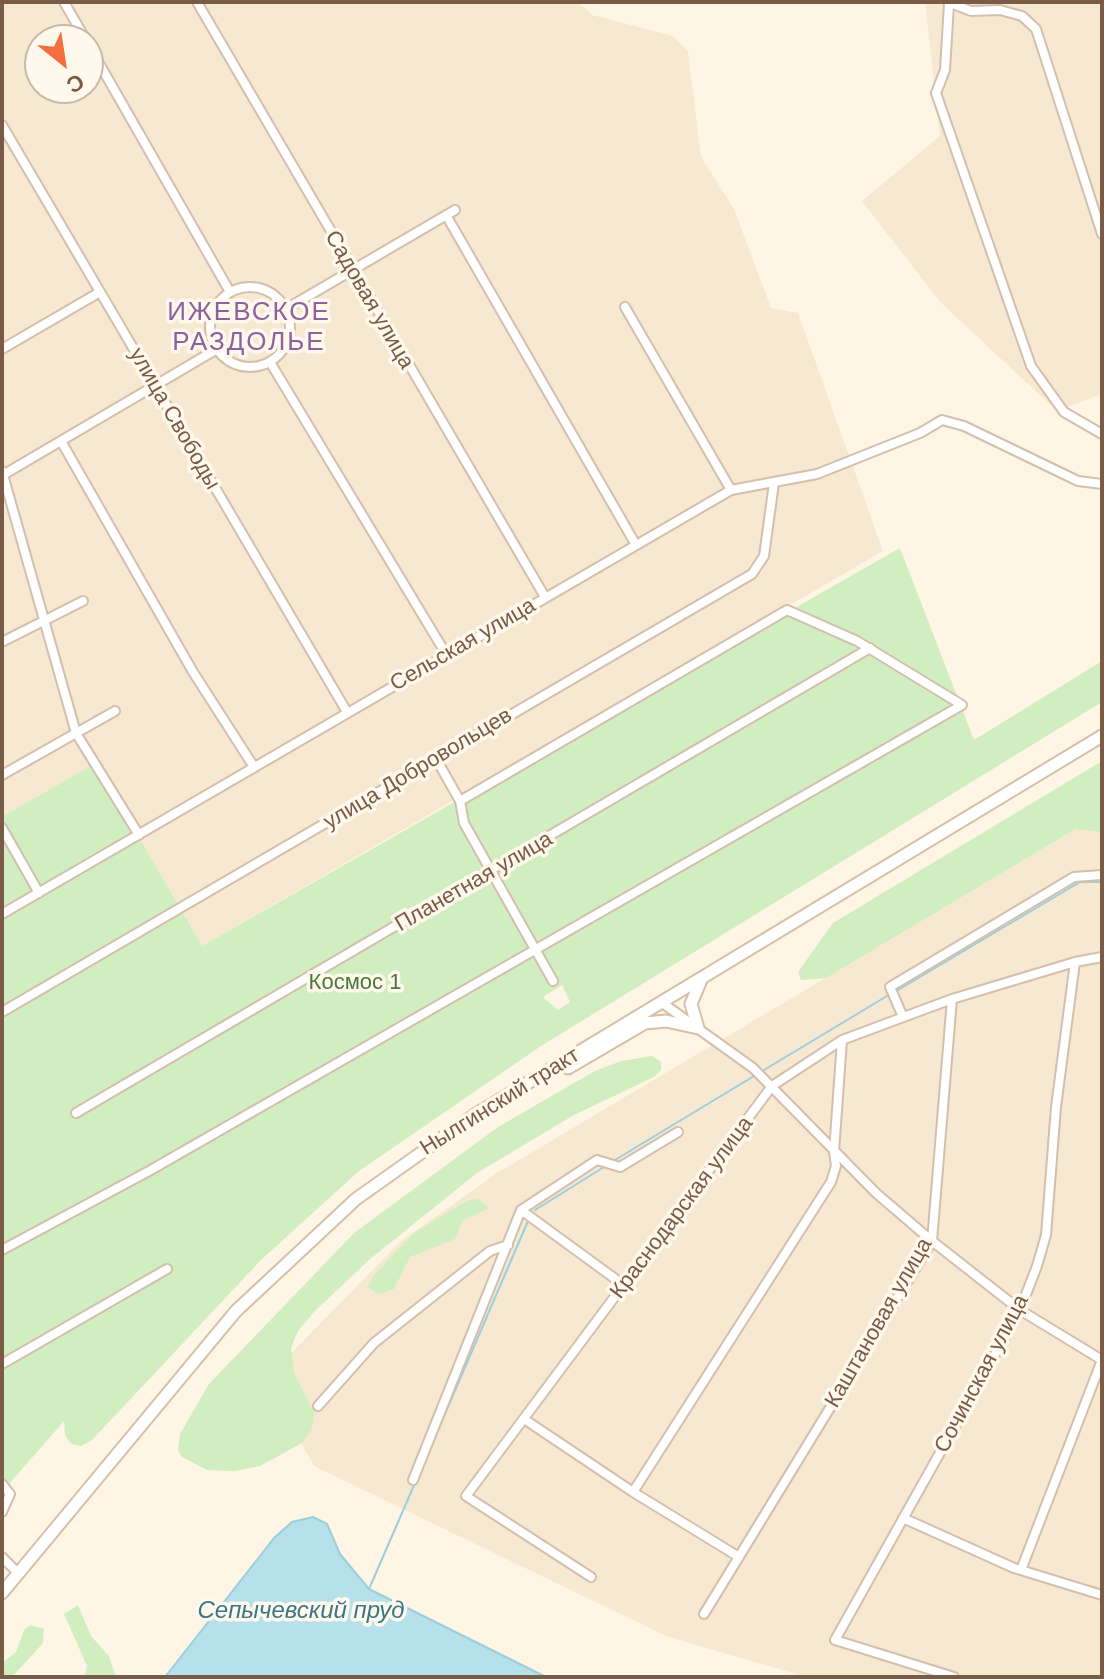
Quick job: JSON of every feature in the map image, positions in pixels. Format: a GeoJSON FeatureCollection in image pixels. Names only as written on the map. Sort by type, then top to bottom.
{"type":"FeatureCollection","features":[{"type":"Feature","properties":{"kind":"main road","name":"Нылгинский тракт"},"geometry":{"type":"LineString","coordinates":[[2,1593],[236,1311],[356,1199],[491,1106],[1102,736]]}},
{"type":"Feature","properties":{"kind":"main road"},"geometry":{"type":"LineString","coordinates":[[491,1106],[515,1099],[645,1023],[666,1021],[698,1028],[691,1004],[701,978]]}},
{"type":"Feature","properties":{"kind":"street"},"geometry":{"type":"LineString","coordinates":[[64,2],[77,24]]}},
{"type":"Feature","properties":{"kind":"street","name":"Садовая улица"},"geometry":{"type":"LineString","coordinates":[[197,2],[545,597]]}},
{"type":"Feature","properties":{"kind":"street"},"geometry":{"type":"LineString","coordinates":[[1102,234],[1036,29],[1022,16],[1000,10],[971,11],[948,3],[945,70],[936,93],[1031,366],[1045,390],[1064,412],[1102,434]]}},
{"type":"Feature","properties":{"kind":"street"},"geometry":{"type":"LineString","coordinates":[[104,72],[230,292]]}},
{"type":"Feature","properties":{"kind":"street","name":"улица Свободы"},"geometry":{"type":"LineString","coordinates":[[2,125],[347,712]]}},
{"type":"Feature","properties":{"kind":"street"},"geometry":{"type":"LineString","coordinates":[[286,309],[455,210]]}},
{"type":"Feature","properties":{"kind":"street"},"geometry":{"type":"LineString","coordinates":[[446,215],[636,545]]}},
{"type":"Feature","properties":{"kind":"street"},"geometry":{"type":"LineString","coordinates":[[255,287],[268,291],[286,309],[290,320],[287,344],[270,362],[259,366],[236,364],[217,349],[210,325],[213,312],[230,292],[255,287]]}},
{"type":"Feature","properties":{"kind":"street"},"geometry":{"type":"LineString","coordinates":[[2,349],[100,292]]}},
{"type":"Feature","properties":{"kind":"street"},"geometry":{"type":"LineString","coordinates":[[625,307],[731,490]]}},
{"type":"Feature","properties":{"kind":"street"},"geometry":{"type":"LineString","coordinates":[[139,835],[76,733],[6,500],[2,473],[217,349]]}},
{"type":"Feature","properties":{"kind":"street"},"geometry":{"type":"LineString","coordinates":[[270,362],[446,654]]}},
{"type":"Feature","properties":{"kind":"street","name":"Сельская улица"},"geometry":{"type":"LineString","coordinates":[[2,914],[731,490],[817,474],[920,433],[942,420],[964,426],[1078,481],[1102,484]]}},
{"type":"Feature","properties":{"kind":"street"},"geometry":{"type":"LineString","coordinates":[[61,441],[193,672],[254,767]]}},
{"type":"Feature","properties":{"kind":"street","name":"улица Добровольцев"},"geometry":{"type":"LineString","coordinates":[[2,1012],[752,574],[764,556],[774,483]]}},
{"type":"Feature","properties":{"kind":"street"},"geometry":{"type":"LineString","coordinates":[[2,642],[42,619],[83,601]]}},
{"type":"Feature","properties":{"kind":"street"},"geometry":{"type":"LineString","coordinates":[[2,1250],[163,1163],[962,705],[870,648],[787,610],[460,801]]}},
{"type":"Feature","properties":{"kind":"street","name":"Планетная улица"},"geometry":{"type":"LineString","coordinates":[[76,1113],[870,648]]}},
{"type":"Feature","properties":{"kind":"street"},"geometry":{"type":"LineString","coordinates":[[2,775],[115,711]]}},
{"type":"Feature","properties":{"kind":"street"},"geometry":{"type":"LineString","coordinates":[[435,757],[460,801],[464,823],[537,947],[553,981]]}},
{"type":"Feature","properties":{"kind":"street"},"geometry":{"type":"LineString","coordinates":[[2,828],[39,893]]}},
{"type":"Feature","properties":{"kind":"street"},"geometry":{"type":"LineString","coordinates":[[903,1017],[890,987],[1074,877],[1102,875]]}},
{"type":"Feature","properties":{"kind":"street","name":"Краснодарская улица"},"geometry":{"type":"LineString","coordinates":[[591,1577],[466,1496],[772,1086],[842,1040],[952,999],[1075,962],[1102,957]]}},
{"type":"Feature","properties":{"kind":"street","name":"Сочинская улица"},"geometry":{"type":"LineString","coordinates":[[954,1677],[835,1640],[1020,1310],[1046,1235],[1056,1107],[1075,962]]}},
{"type":"Feature","properties":{"kind":"street","name":"Каштановая улица"},"geometry":{"type":"LineString","coordinates":[[704,1614],[932,1241],[952,999]]}},
{"type":"Feature","properties":{"kind":"street"},"geometry":{"type":"LineString","coordinates":[[661,1002],[753,1068],[834,1152],[932,1241],[1020,1310],[1102,1360],[1021,1570]]}},
{"type":"Feature","properties":{"kind":"street"},"geometry":{"type":"LineString","coordinates":[[633,1492],[822,1201],[836,1166],[834,1152],[842,1040]]}},
{"type":"Feature","properties":{"kind":"street"},"geometry":{"type":"LineString","coordinates":[[413,1480],[521,1210],[597,1160],[620,1167],[678,1132]]}},
{"type":"Feature","properties":{"kind":"street"},"geometry":{"type":"LineString","coordinates":[[521,1210],[625,1286]]}},
{"type":"Feature","properties":{"kind":"street"},"geometry":{"type":"LineString","coordinates":[[318,1406],[374,1343],[490,1251],[508,1245]]}},
{"type":"Feature","properties":{"kind":"street"},"geometry":{"type":"LineString","coordinates":[[2,1364],[167,1269]]}},
{"type":"Feature","properties":{"kind":"street"},"geometry":{"type":"LineString","coordinates":[[524,1419],[633,1492],[739,1557]]}},
{"type":"Feature","properties":{"kind":"street"},"geometry":{"type":"LineString","coordinates":[[2,1484],[10,1494],[2,1512]]}},
{"type":"Feature","properties":{"kind":"street"},"geometry":{"type":"LineString","coordinates":[[903,1518],[1021,1570],[1102,1595]]}},
{"type":"Feature","properties":{"kind":"street"},"geometry":{"type":"LineString","coordinates":[[2,1557],[18,1573]]}},
{"type":"Feature","properties":{"kind":"shaded area"},"geometry":{"type":"Polygon","coordinates":[[[2,2],[578,2],[592,15],[673,36],[688,51],[701,157],[734,209],[771,308],[798,313],[883,551],[202,946],[96,763],[2,818],[2,2]]]}},
{"type":"Feature","properties":{"kind":"shaded area"},"geometry":{"type":"Polygon","coordinates":[[[925,2],[1102,2],[1102,394],[1057,411],[941,303],[862,201],[940,136],[925,2]]]}},
{"type":"Feature","properties":{"kind":"shaded area"},"geometry":{"type":"Polygon","coordinates":[[[1102,814],[1102,1677],[806,1677],[666,1636],[314,1466],[266,1379],[400,1242],[497,1173],[1102,814]]]}},
{"type":"Feature","properties":{"kind":"green space","name":"Космос 1"},"geometry":{"type":"Polygon","coordinates":[[[900,548],[974,740],[1102,661],[1102,702],[541,1046],[359,1171],[261,1260],[92,1440],[81,1446],[71,1444],[65,1435],[64,1421],[2,1492],[2,817],[96,763],[202,946],[900,548]],[[562,985],[543,997],[558,1010],[570,1002],[562,985]]]}},
{"type":"Feature","properties":{"kind":"green space"},"geometry":{"type":"Polygon","coordinates":[[[1102,761],[1102,832],[1076,829],[826,978],[801,980],[798,972],[833,923],[1102,761]]]}},
{"type":"Feature","properties":{"kind":"green space"},"geometry":{"type":"Polygon","coordinates":[[[652,1056],[661,1062],[661,1070],[654,1077],[574,1115],[477,1173],[369,1260],[315,1311],[298,1331],[291,1348],[294,1373],[314,1412],[312,1429],[302,1443],[260,1466],[235,1471],[207,1470],[182,1457],[178,1450],[180,1434],[209,1384],[354,1233],[498,1127],[595,1071],[621,1061],[652,1056]]]}},
{"type":"Feature","properties":{"kind":"green space"},"geometry":{"type":"Polygon","coordinates":[[[478,1199],[489,1208],[462,1221],[455,1239],[410,1257],[394,1289],[378,1294],[368,1287],[374,1275],[414,1233],[468,1200],[478,1199]]]}},
{"type":"Feature","properties":{"kind":"green space"},"geometry":{"type":"Polygon","coordinates":[[[78,1605],[91,1636],[109,1656],[116,1677],[84,1677],[87,1666],[64,1614],[78,1605]]]}},
{"type":"Feature","properties":{"kind":"green space"},"geometry":{"type":"Polygon","coordinates":[[[30,1625],[44,1629],[43,1643],[12,1677],[2,1677],[2,1663],[16,1652],[24,1630],[30,1625]]]}},
{"type":"Feature","properties":{"kind":"water","name":"Сепычевский пруд"},"geometry":{"type":"Polygon","coordinates":[[[313,1517],[327,1524],[340,1554],[369,1589],[546,1677],[165,1677],[274,1538],[292,1522],[313,1517]]]}},
{"type":"Feature","properties":{"kind":"waterway"},"geometry":{"type":"LineString","coordinates":[[898,990],[1080,882],[1102,882]]}},
{"type":"Feature","properties":{"kind":"waterway"},"geometry":{"type":"LineString","coordinates":[[764,1070],[887,996]]}},
{"type":"Feature","properties":{"kind":"waterway"},"geometry":{"type":"LineString","coordinates":[[615,1160],[754,1076]]}},
{"type":"Feature","properties":{"kind":"waterway"},"geometry":{"type":"LineString","coordinates":[[535,1210],[604,1167]]}},
{"type":"Feature","properties":{"kind":"waterway"},"geometry":{"type":"LineString","coordinates":[[432,1444],[528,1221]]}},
{"type":"Feature","properties":{"kind":"waterway"},"geometry":{"type":"LineString","coordinates":[[369,1589],[415,1483]]}},
{"type":"Feature","properties":{"kind":"district","name":"ИЖЕВСКОЕ РАЗДОЛЬЕ"},"geometry":{"type":"Point","coordinates":[249,328]}}]}
